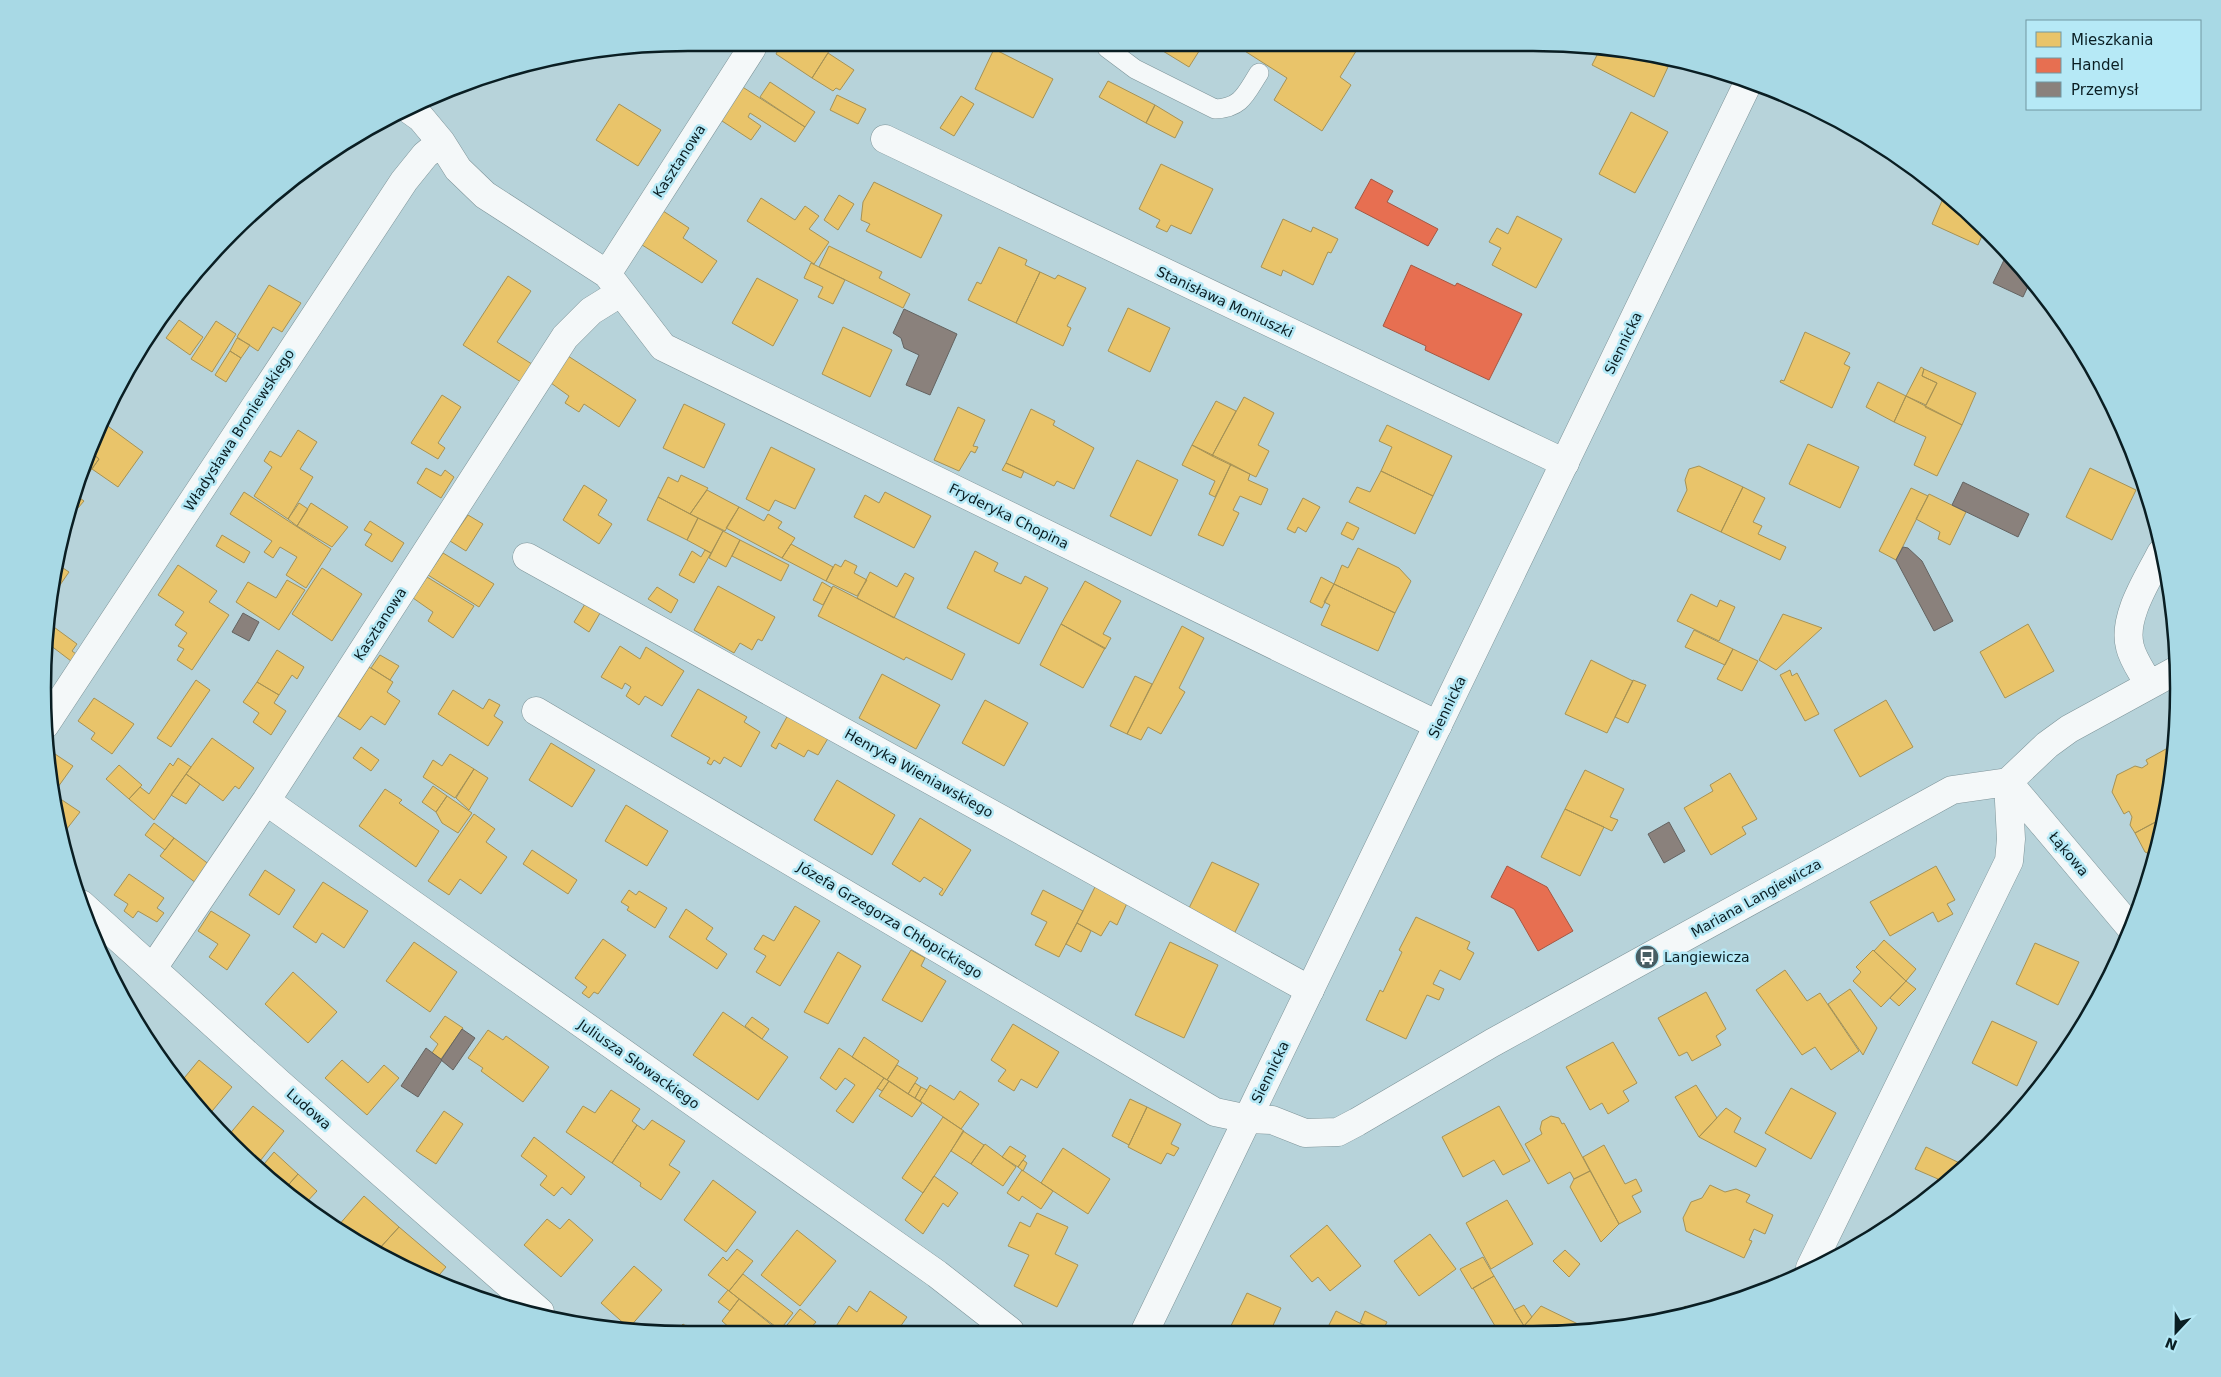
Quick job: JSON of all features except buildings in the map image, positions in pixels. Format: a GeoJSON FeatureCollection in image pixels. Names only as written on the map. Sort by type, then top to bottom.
{"type":"FeatureCollection","features":[{"type":"Feature","properties":{"kind":"street","name":"Kasztanowa"},"geometry":{"type":"LineString","coordinates":[[153,968],[266,801],[565,337],[591,311],[613,284],[750,51]]}},
{"type":"Feature","properties":{"kind":"street","name":"Siennicka"},"geometry":{"type":"LineString","coordinates":[[1147,1326],[1745,88]]}},
{"type":"Feature","properties":{"kind":"street","name":"Fryderyka Chopina"},"geometry":{"type":"LineString","coordinates":[[414,114],[421,118],[441,142],[458,169],[485,195],[613,284],[663,347],[1438,725]]}},
{"type":"Feature","properties":{"kind":"street","name":"Stanisława Moniuszki"},"geometry":{"type":"LineString","coordinates":[[885,139],[1565,463]]}},
{"type":"Feature","properties":{"kind":"street","name":"Władysława Broniewskiego"},"geometry":{"type":"LineString","coordinates":[[52,714],[404,181],[425,155],[441,142]]}},
{"type":"Feature","properties":{"kind":"street","name":"Henryka Wieniawskiego"},"geometry":{"type":"LineString","coordinates":[[527,556],[1310,990]]}},
{"type":"Feature","properties":{"kind":"street"},"geometry":{"type":"LineString","coordinates":[[2149,685],[2130,648],[2127,633],[2130,618],[2157,561]]}},
{"type":"Feature","properties":{"kind":"street"},"geometry":{"type":"LineString","coordinates":[[1814,1260],[2008,861],[2011,839],[2008,782],[2047,746],[2069,729],[2169,674]]}},
{"type":"Feature","properties":{"kind":"street","name":"Józefa Grzegorza Chłopickiego"},"geometry":{"type":"LineString","coordinates":[[536,710],[1215,1112],[1248,1119]]}},
{"type":"Feature","properties":{"kind":"street","name":"Łąkowa"},"geometry":{"type":"LineString","coordinates":[[2008,782],[2125,921]]}},
{"type":"Feature","properties":{"kind":"street","name":"Mariana Langiewicza"},"geometry":{"type":"LineString","coordinates":[[1248,1119],[1272,1120],[1305,1134],[1338,1132],[1492,1043],[1952,790],[2008,782]]}},
{"type":"Feature","properties":{"kind":"street","name":"Juliusza Słowackiego"},"geometry":{"type":"LineString","coordinates":[[266,801],[929,1268],[1004,1326]]}},
{"type":"Feature","properties":{"kind":"street","name":"Ludowa"},"geometry":{"type":"LineString","coordinates":[[94,916],[280,1084],[534,1306]]}},
{"type":"Feature","properties":{"kind":"lane"},"geometry":{"type":"LineString","coordinates":[[1111,51],[1135,68],[1215,109],[1230,108],[1241,102],[1259,73]]}},
{"type":"Feature","properties":{"kind":"place","name":"Langiewicza"},"geometry":{"type":"Point","coordinates":[1647,957]}}]}
